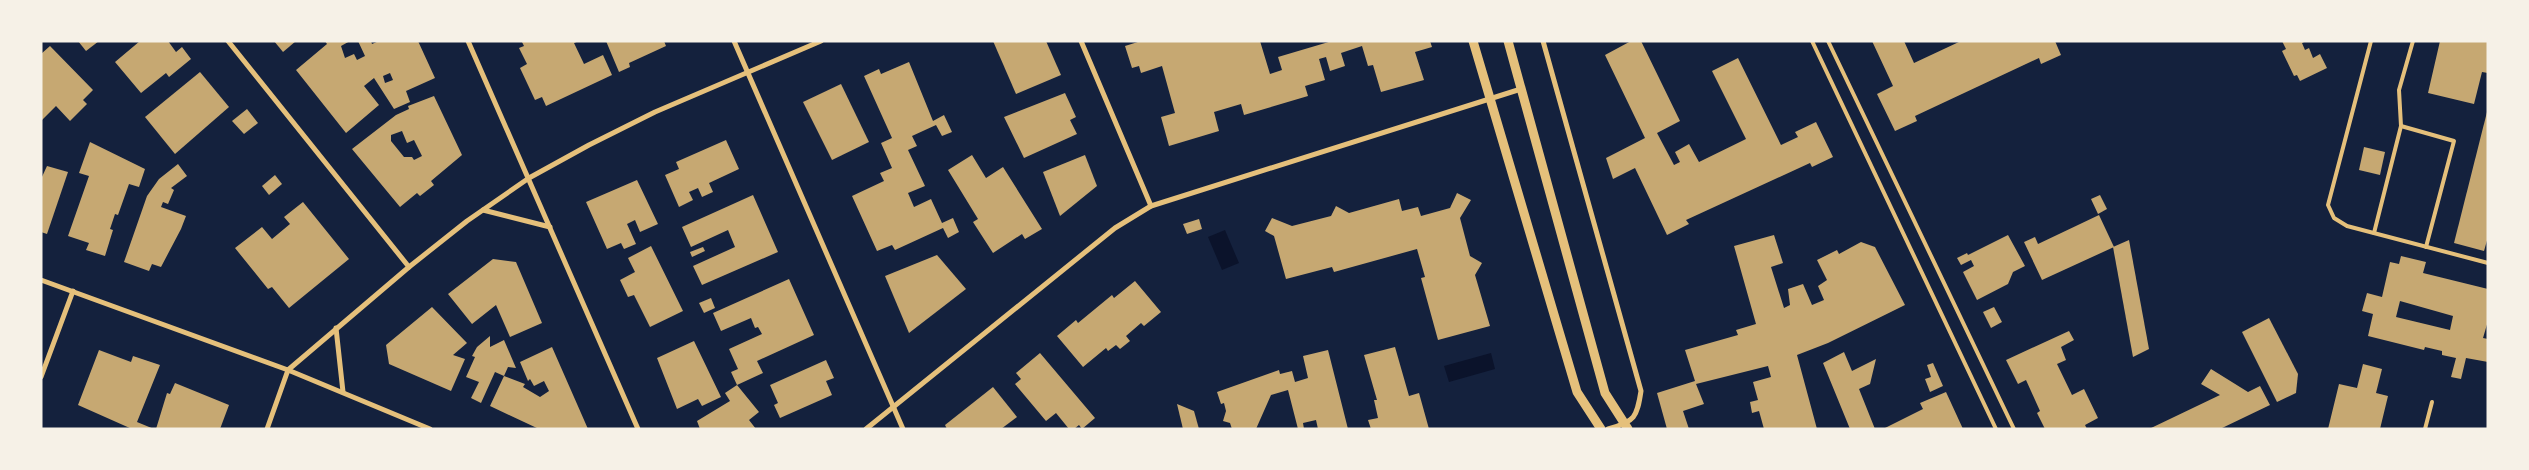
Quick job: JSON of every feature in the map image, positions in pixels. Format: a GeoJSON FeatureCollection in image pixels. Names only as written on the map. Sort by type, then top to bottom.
{"type":"FeatureCollection","features":[{"type":"Feature","properties":{"kind":"street"},"geometry":{"type":"LineString","coordinates":[[228,41],[409,267]]}},
{"type":"Feature","properties":{"kind":"street"},"geometry":{"type":"LineString","coordinates":[[468,41],[638,429]]}},
{"type":"Feature","properties":{"kind":"street"},"geometry":{"type":"LineString","coordinates":[[734,41],[903,429]]}},
{"type":"Feature","properties":{"kind":"street"},"geometry":{"type":"LineString","coordinates":[[267,429],[288,370],[409,267],[483,210],[529,178],[655,112],[747,71],[821,41]]}},
{"type":"Feature","properties":{"kind":"street"},"geometry":{"type":"LineString","coordinates":[[1081,41],[1151,206]]}},
{"type":"Feature","properties":{"kind":"street"},"geometry":{"type":"LineString","coordinates":[[1474,41],[1489,98],[1577,392],[1601,429]]}},
{"type":"Feature","properties":{"kind":"street"},"geometry":{"type":"LineString","coordinates":[[1508,41],[1605,393],[1627,426]]}},
{"type":"Feature","properties":{"kind":"street"},"geometry":{"type":"LineString","coordinates":[[1543,41],[1641,391],[1638,414],[1627,426],[1608,429]]}},
{"type":"Feature","properties":{"kind":"street"},"geometry":{"type":"LineString","coordinates":[[866,429],[1115,228],[1151,206],[1521,89]]}},
{"type":"Feature","properties":{"kind":"street"},"geometry":{"type":"LineString","coordinates":[[483,210],[550,227]]}},
{"type":"Feature","properties":{"kind":"street"},"geometry":{"type":"LineString","coordinates":[[41,280],[288,370],[430,429]]}},
{"type":"Feature","properties":{"kind":"street"},"geometry":{"type":"LineString","coordinates":[[41,376],[73,291]]}},
{"type":"Feature","properties":{"kind":"street"},"geometry":{"type":"LineString","coordinates":[[336,328],[343,392]]}},
{"type":"Feature","properties":{"kind":"lane"},"geometry":{"type":"LineString","coordinates":[[1812,41],[1996,429]]}},
{"type":"Feature","properties":{"kind":"lane"},"geometry":{"type":"LineString","coordinates":[[1828,41],[2014,429]]}},
{"type":"Feature","properties":{"kind":"lane"},"geometry":{"type":"LineString","coordinates":[[2371,41],[2328,206],[2334,218],[2347,226],[2488,263]]}},
{"type":"Feature","properties":{"kind":"lane"},"geometry":{"type":"LineString","coordinates":[[2374,233],[2401,126],[2399,90],[2413,41]]}},
{"type":"Feature","properties":{"kind":"lane"},"geometry":{"type":"LineString","coordinates":[[2401,126],[2454,141],[2426,247]]}},
{"type":"Feature","properties":{"kind":"lane"},"geometry":{"type":"LineString","coordinates":[[2425,429],[2432,402]]}},
{"type":"Feature","properties":{"kind":"water"},"geometry":{"type":"Polygon","coordinates":[[[1225,230],[1239,263],[1222,270],[1208,237],[1225,230]]]}},
{"type":"Feature","properties":{"kind":"water"},"geometry":{"type":"Polygon","coordinates":[[[1491,353],[1495,369],[1449,382],[1444,366],[1491,353]]]}},
{"type":"Feature","properties":{"kind":"building"},"geometry":{"type":"Polygon","coordinates":[[[78,41],[99,41],[86,51],[78,41]]]}},
{"type":"Feature","properties":{"kind":"building"},"geometry":{"type":"Polygon","coordinates":[[[140,41],[168,41],[176,52],[182,47],[191,59],[169,77],[166,73],[141,93],[115,62],[140,41]]]}},
{"type":"Feature","properties":{"kind":"building"},"geometry":{"type":"Polygon","coordinates":[[[274,41],[296,41],[283,52],[274,41]]]}},
{"type":"Feature","properties":{"kind":"building"},"geometry":{"type":"Polygon","coordinates":[[[325,41],[350,41],[341,46],[345,58],[354,54],[357,60],[365,56],[358,41],[371,41],[372,44],[379,41],[418,41],[435,78],[406,91],[410,102],[394,109],[374,78],[364,86],[379,105],[346,133],[296,70],[327,44],[325,41]],[[390,73],[383,76],[385,83],[393,80],[390,73]]]}},
{"type":"Feature","properties":{"kind":"building"},"geometry":{"type":"Polygon","coordinates":[[[579,41],[574,43],[584,64],[603,55],[612,75],[546,106],[542,97],[535,100],[520,68],[527,64],[519,48],[524,46],[522,42],[579,41]]]}},
{"type":"Feature","properties":{"kind":"building"},"geometry":{"type":"Polygon","coordinates":[[[606,41],[664,41],[666,46],[629,63],[630,67],[619,72],[606,41]]]}},
{"type":"Feature","properties":{"kind":"building"},"geometry":{"type":"Polygon","coordinates":[[[993,41],[1046,41],[1061,75],[1016,94],[993,41]]]}},
{"type":"Feature","properties":{"kind":"building"},"geometry":{"type":"Polygon","coordinates":[[[1141,41],[1260,41],[1270,74],[1282,70],[1278,57],[1332,41],[1430,41],[1432,47],[1415,52],[1424,80],[1381,92],[1373,65],[1368,66],[1362,46],[1341,53],[1345,66],[1330,71],[1326,57],[1319,59],[1325,80],[1305,86],[1308,96],[1244,115],[1241,104],[1214,112],[1219,131],[1169,146],[1161,117],[1175,113],[1162,66],[1141,73],[1139,66],[1132,68],[1125,46],[1141,41]]]}},
{"type":"Feature","properties":{"kind":"building"},"geometry":{"type":"Polygon","coordinates":[[[1631,41],[1641,41],[1680,121],[1657,133],[1674,165],[1680,162],[1675,152],[1689,144],[1699,162],[1746,139],[1712,71],[1738,58],[1781,145],[1798,137],[1795,132],[1816,122],[1833,157],[1812,167],[1810,163],[1686,220],[1689,224],[1667,235],[1635,168],[1613,179],[1606,158],[1645,138],[1605,55],[1631,41]]]}},
{"type":"Feature","properties":{"kind":"building"},"geometry":{"type":"Polygon","coordinates":[[[1872,41],[1904,41],[1914,63],[1961,41],[2055,41],[2061,55],[2041,64],[2039,58],[1915,116],[1917,121],[1895,131],[1877,94],[1893,86],[1872,41]]]}},
{"type":"Feature","properties":{"kind":"building"},"geometry":{"type":"Polygon","coordinates":[[[2282,41],[2306,41],[2302,43],[2305,50],[2309,48],[2313,58],[2320,54],[2327,68],[2300,81],[2297,75],[2294,76],[2282,51],[2286,49],[2282,41]]]}},
{"type":"Feature","properties":{"kind":"building"},"geometry":{"type":"Polygon","coordinates":[[[2440,41],[2488,42],[2488,73],[2482,72],[2474,104],[2428,93],[2440,41]]]}},
{"type":"Feature","properties":{"kind":"building"},"geometry":{"type":"Polygon","coordinates":[[[50,46],[93,90],[83,100],[87,104],[70,121],[56,106],[41,121],[41,54],[50,46]]]}},
{"type":"Feature","properties":{"kind":"building"},"geometry":{"type":"Polygon","coordinates":[[[909,62],[933,121],[944,115],[952,132],[942,136],[936,125],[912,136],[917,146],[908,150],[925,186],[908,193],[914,207],[931,199],[942,223],[953,218],[959,232],[948,238],[943,228],[895,250],[892,245],[877,251],[852,196],[884,181],[880,173],[892,168],[881,143],[892,138],[864,76],[879,69],[881,74],[909,62]]]}},
{"type":"Feature","properties":{"kind":"building"},"geometry":{"type":"Polygon","coordinates":[[[200,72],[229,107],[175,154],[145,117],[200,72]]]}},
{"type":"Feature","properties":{"kind":"building"},"geometry":{"type":"Polygon","coordinates":[[[841,84],[869,142],[832,160],[803,102],[841,84]]]}},
{"type":"Feature","properties":{"kind":"building"},"geometry":{"type":"Polygon","coordinates":[[[1065,93],[1076,117],[1070,120],[1077,134],[1024,158],[1004,117],[1065,93]]]}},
{"type":"Feature","properties":{"kind":"building"},"geometry":{"type":"Polygon","coordinates":[[[434,96],[462,155],[431,181],[434,185],[420,196],[417,193],[400,207],[352,149],[396,115],[409,109],[408,106],[434,96]],[[402,131],[391,135],[391,141],[404,157],[412,157],[414,160],[422,156],[414,140],[407,143],[402,131]]]}},
{"type":"Feature","properties":{"kind":"building"},"geometry":{"type":"Polygon","coordinates":[[[2488,108],[2488,237],[2484,251],[2454,243],[2488,108]]]}},
{"type":"Feature","properties":{"kind":"building"},"geometry":{"type":"Polygon","coordinates":[[[247,109],[258,123],[244,134],[232,121],[247,109]]]}},
{"type":"Feature","properties":{"kind":"building"},"geometry":{"type":"Polygon","coordinates":[[[726,140],[739,169],[709,183],[713,192],[702,197],[698,188],[689,192],[693,200],[679,207],[665,175],[679,169],[676,162],[726,140]]]}},
{"type":"Feature","properties":{"kind":"building"},"geometry":{"type":"Polygon","coordinates":[[[90,142],[145,169],[139,187],[129,184],[118,215],[115,214],[110,229],[113,230],[105,256],[86,250],[89,243],[68,236],[89,176],[79,173],[90,142]]]}},
{"type":"Feature","properties":{"kind":"building"},"geometry":{"type":"Polygon","coordinates":[[[2364,147],[2385,152],[2380,175],[2359,170],[2364,147]]]}},
{"type":"Feature","properties":{"kind":"building"},"geometry":{"type":"Polygon","coordinates":[[[972,155],[986,178],[1003,167],[1042,229],[1025,239],[1022,234],[993,253],[973,222],[978,219],[948,170],[972,155]]]}},
{"type":"Feature","properties":{"kind":"building"},"geometry":{"type":"Polygon","coordinates":[[[1085,155],[1097,186],[1060,216],[1043,172],[1085,155]]]}},
{"type":"Feature","properties":{"kind":"building"},"geometry":{"type":"Polygon","coordinates":[[[178,164],[187,176],[171,188],[174,190],[168,204],[163,202],[161,207],[186,216],[161,267],[152,264],[149,271],[124,262],[147,196],[159,179],[178,164]]]}},
{"type":"Feature","properties":{"kind":"building"},"geometry":{"type":"Polygon","coordinates":[[[47,166],[68,172],[47,234],[41,232],[41,179],[47,166]]]}},
{"type":"Feature","properties":{"kind":"building"},"geometry":{"type":"Polygon","coordinates":[[[275,175],[282,184],[269,195],[262,186],[275,175]]]}},
{"type":"Feature","properties":{"kind":"building"},"geometry":{"type":"Polygon","coordinates":[[[637,180],[658,224],[640,232],[635,220],[627,224],[636,244],[624,249],[621,243],[607,249],[586,202],[637,180]]]}},
{"type":"Feature","properties":{"kind":"building"},"geometry":{"type":"Polygon","coordinates":[[[1457,193],[1471,200],[1460,218],[1470,256],[1482,263],[1475,275],[1490,326],[1438,340],[1421,278],[1425,277],[1417,249],[1334,272],[1332,267],[1286,279],[1274,236],[1265,231],[1272,218],[1292,226],[1331,216],[1336,206],[1349,213],[1399,199],[1402,211],[1418,207],[1421,216],[1450,208],[1457,193]]]}},
{"type":"Feature","properties":{"kind":"building"},"geometry":{"type":"Polygon","coordinates":[[[753,195],[778,252],[702,285],[693,266],[735,247],[728,230],[691,247],[682,227],[753,195]]]}},
{"type":"Feature","properties":{"kind":"building"},"geometry":{"type":"Polygon","coordinates":[[[2100,195],[2107,209],[2098,214],[2091,199],[2100,195]]]}},
{"type":"Feature","properties":{"kind":"building"},"geometry":{"type":"Polygon","coordinates":[[[303,202],[349,259],[289,308],[272,287],[268,289],[235,248],[262,227],[272,239],[290,224],[284,217],[303,202]]]}},
{"type":"Feature","properties":{"kind":"building"},"geometry":{"type":"Polygon","coordinates":[[[2099,215],[2114,247],[2042,280],[2024,242],[2035,237],[2038,244],[2099,215]]]}},
{"type":"Feature","properties":{"kind":"building"},"geometry":{"type":"Polygon","coordinates":[[[1199,219],[1202,229],[1187,234],[1183,224],[1199,219]]]}},
{"type":"Feature","properties":{"kind":"building"},"geometry":{"type":"Polygon","coordinates":[[[1774,235],[1783,263],[1771,267],[1784,308],[1790,305],[1788,289],[1803,284],[1812,305],[1824,300],[1818,286],[1827,280],[1817,260],[1837,250],[1839,254],[1861,242],[1875,247],[1905,305],[1828,343],[1797,355],[1817,429],[1764,429],[1759,411],[1752,413],[1750,402],[1758,400],[1753,382],[1771,377],[1768,366],[1696,384],[1704,404],[1683,411],[1689,429],[1667,429],[1657,393],[1695,381],[1685,350],[1738,335],[1736,330],[1756,324],[1734,246],[1774,235]]]}},
{"type":"Feature","properties":{"kind":"building"},"geometry":{"type":"Polygon","coordinates":[[[2008,235],[2025,266],[2013,272],[2008,284],[1977,300],[1963,272],[1974,266],[1971,260],[1961,265],[1957,258],[1967,253],[1968,255],[2008,235]]]}},
{"type":"Feature","properties":{"kind":"building"},"geometry":{"type":"Polygon","coordinates":[[[2129,240],[2149,349],[2133,357],[2113,247],[2129,240]]]}},
{"type":"Feature","properties":{"kind":"building"},"geometry":{"type":"Polygon","coordinates":[[[651,246],[683,311],[650,327],[634,295],[628,297],[620,280],[635,272],[628,258],[651,246]]]}},
{"type":"Feature","properties":{"kind":"building"},"geometry":{"type":"Polygon","coordinates":[[[703,247],[705,251],[692,257],[690,252],[703,247]]]}},
{"type":"Feature","properties":{"kind":"building"},"geometry":{"type":"Polygon","coordinates":[[[937,255],[966,289],[909,333],[885,276],[937,255]]]}},
{"type":"Feature","properties":{"kind":"building"},"geometry":{"type":"Polygon","coordinates":[[[2401,256],[2426,262],[2423,273],[2488,289],[2488,321],[2483,338],[2488,339],[2488,362],[2466,358],[2461,379],[2451,377],[2456,358],[2442,355],[2442,351],[2425,347],[2424,350],[2368,336],[2373,314],[2362,311],[2367,293],[2382,297],[2390,262],[2399,264],[2401,256]],[[2400,301],[2396,317],[2450,330],[2453,316],[2400,301]]]}},
{"type":"Feature","properties":{"kind":"building"},"geometry":{"type":"Polygon","coordinates":[[[493,259],[516,262],[542,323],[510,337],[496,305],[472,324],[448,294],[493,259]]]}},
{"type":"Feature","properties":{"kind":"building"},"geometry":{"type":"Polygon","coordinates":[[[789,279],[814,335],[757,361],[763,373],[737,385],[731,372],[738,369],[729,349],[762,334],[758,327],[755,328],[751,318],[721,331],[713,313],[789,279]]]}},
{"type":"Feature","properties":{"kind":"building"},"geometry":{"type":"Polygon","coordinates":[[[1135,281],[1161,312],[1144,326],[1141,323],[1126,336],[1130,341],[1120,349],[1116,345],[1108,351],[1106,348],[1083,367],[1057,336],[1076,320],[1078,323],[1112,295],[1114,298],[1135,281]]]}},
{"type":"Feature","properties":{"kind":"building"},"geometry":{"type":"Polygon","coordinates":[[[711,298],[715,308],[704,313],[699,303],[711,298]]]}},
{"type":"Feature","properties":{"kind":"building"},"geometry":{"type":"Polygon","coordinates":[[[432,307],[467,343],[453,355],[465,359],[451,391],[389,364],[386,345],[432,307]]]}},
{"type":"Feature","properties":{"kind":"building"},"geometry":{"type":"Polygon","coordinates":[[[1994,307],[2002,322],[1991,328],[1983,312],[1994,307]]]}},
{"type":"Feature","properties":{"kind":"building"},"geometry":{"type":"Polygon","coordinates":[[[2269,318],[2298,374],[2296,393],[2277,402],[2242,332],[2269,318]]]}},
{"type":"Feature","properties":{"kind":"building"},"geometry":{"type":"Polygon","coordinates":[[[2069,331],[2074,340],[2061,347],[2066,360],[2057,364],[2072,395],[2084,389],[2098,418],[2085,425],[2087,429],[2045,429],[2037,413],[2040,411],[2026,380],[2018,384],[2006,360],[2069,331]]]}},
{"type":"Feature","properties":{"kind":"building"},"geometry":{"type":"Polygon","coordinates":[[[490,336],[490,347],[504,340],[516,368],[508,367],[504,376],[495,372],[481,403],[471,398],[479,382],[466,377],[475,357],[472,356],[477,347],[490,336]]]}},
{"type":"Feature","properties":{"kind":"building"},"geometry":{"type":"Polygon","coordinates":[[[694,341],[721,397],[702,406],[698,399],[677,409],[657,358],[694,341]]]}},
{"type":"Feature","properties":{"kind":"building"},"geometry":{"type":"Polygon","coordinates":[[[552,347],[588,429],[539,429],[490,406],[504,376],[525,384],[523,387],[540,397],[549,391],[544,381],[534,386],[530,379],[528,381],[520,362],[552,347]]]}},
{"type":"Feature","properties":{"kind":"building"},"geometry":{"type":"Polygon","coordinates":[[[1395,347],[1409,396],[1419,393],[1429,429],[1371,429],[1368,420],[1378,418],[1374,400],[1377,400],[1364,355],[1395,347]]]}},
{"type":"Feature","properties":{"kind":"building"},"geometry":{"type":"Polygon","coordinates":[[[99,350],[131,362],[133,356],[160,365],[137,422],[154,429],[132,429],[78,405],[99,350]]]}},
{"type":"Feature","properties":{"kind":"building"},"geometry":{"type":"Polygon","coordinates":[[[1328,350],[1348,429],[1318,429],[1316,420],[1303,423],[1304,429],[1298,429],[1288,390],[1271,395],[1256,429],[1232,429],[1230,423],[1223,421],[1226,411],[1224,403],[1221,404],[1217,392],[1279,370],[1280,374],[1292,371],[1295,382],[1308,378],[1303,356],[1328,350]]]}},
{"type":"Feature","properties":{"kind":"building"},"geometry":{"type":"Polygon","coordinates":[[[1844,352],[1852,371],[1876,359],[1870,384],[1859,389],[1875,429],[1850,429],[1823,363],[1844,352]]]}},
{"type":"Feature","properties":{"kind":"building"},"geometry":{"type":"Polygon","coordinates":[[[1040,353],[1095,418],[1082,429],[1079,425],[1074,429],[1069,429],[1056,413],[1046,421],[1015,384],[1021,379],[1016,373],[1040,353]]]}},
{"type":"Feature","properties":{"kind":"building"},"geometry":{"type":"Polygon","coordinates":[[[826,360],[834,378],[826,381],[832,395],[780,418],[774,405],[778,403],[770,385],[826,360]]]}},
{"type":"Feature","properties":{"kind":"building"},"geometry":{"type":"Polygon","coordinates":[[[1933,363],[1943,386],[1930,392],[1925,379],[1931,377],[1927,365],[1933,363]]]}},
{"type":"Feature","properties":{"kind":"building"},"geometry":{"type":"Polygon","coordinates":[[[2363,364],[2382,369],[2376,393],[2388,396],[2380,429],[2328,429],[2339,384],[2357,388],[2363,364]]]}},
{"type":"Feature","properties":{"kind":"building"},"geometry":{"type":"Polygon","coordinates":[[[2211,369],[2248,392],[2260,386],[2270,405],[2220,429],[2149,429],[2220,395],[2201,384],[2211,369]]]}},
{"type":"Feature","properties":{"kind":"building"},"geometry":{"type":"Polygon","coordinates":[[[175,383],[229,405],[220,429],[156,429],[167,393],[170,394],[175,383]]]}},
{"type":"Feature","properties":{"kind":"building"},"geometry":{"type":"Polygon","coordinates":[[[737,385],[759,412],[749,420],[756,429],[700,429],[697,421],[730,401],[725,393],[737,385]]]}},
{"type":"Feature","properties":{"kind":"building"},"geometry":{"type":"Polygon","coordinates":[[[993,387],[1017,417],[1001,429],[947,429],[945,425],[993,387]]]}},
{"type":"Feature","properties":{"kind":"building"},"geometry":{"type":"Polygon","coordinates":[[[1946,392],[1963,429],[1883,429],[1923,409],[1920,403],[1946,392]]]}},
{"type":"Feature","properties":{"kind":"building"},"geometry":{"type":"Polygon","coordinates":[[[1177,404],[1194,411],[1199,429],[1183,429],[1177,404]]]}}]}
